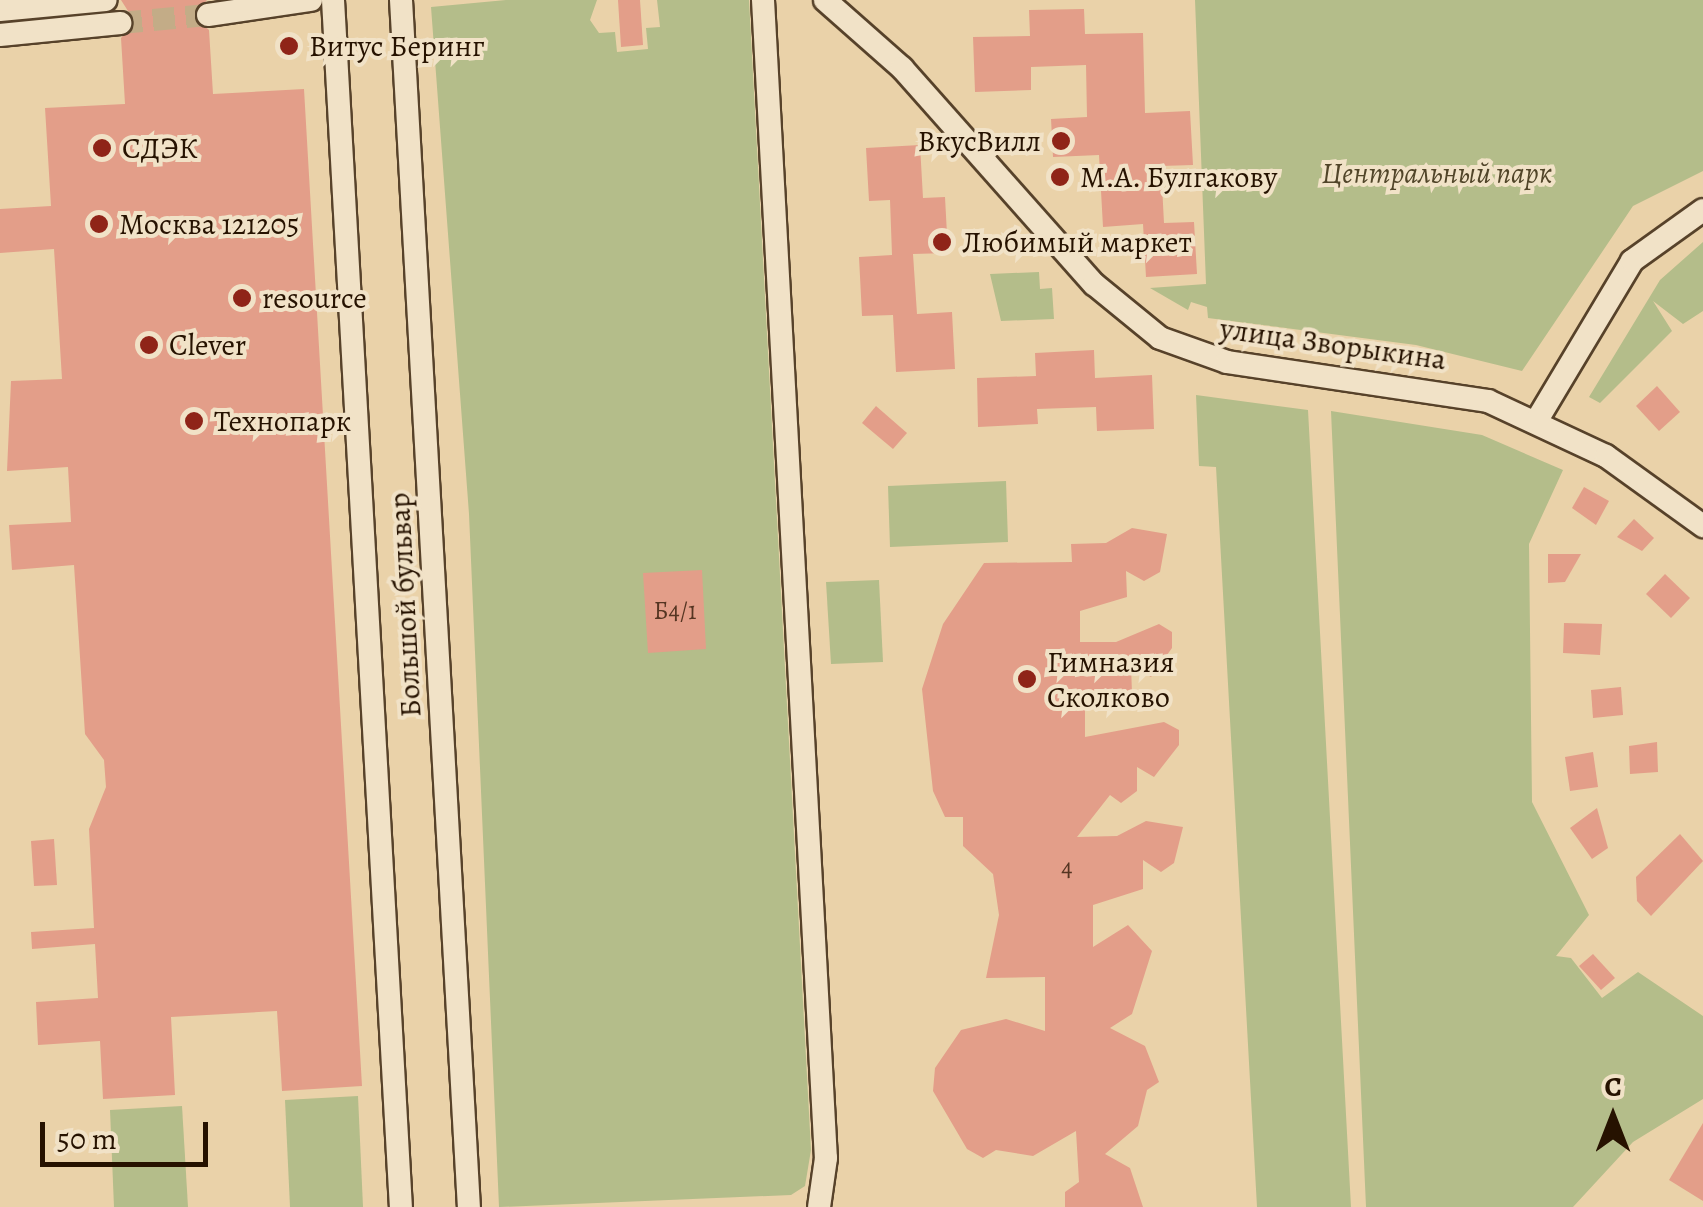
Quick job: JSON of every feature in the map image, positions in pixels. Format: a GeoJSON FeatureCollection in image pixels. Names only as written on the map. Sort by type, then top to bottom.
{"type":"FeatureCollection","features":[{"type":"Feature","properties":{"kind":"street"},"geometry":{"type":"LineString","coordinates":[[0,10],[106,0]]}},
{"type":"Feature","properties":{"kind":"street"},"geometry":{"type":"LineString","coordinates":[[208,15],[311,0]]}},
{"type":"Feature","properties":{"kind":"street","name":"Большой бульвар"},"geometry":{"type":"LineString","coordinates":[[332,0],[400,1207]]}},
{"type":"Feature","properties":{"kind":"street","name":"Большой бульвар"},"geometry":{"type":"LineString","coordinates":[[401,0],[470,1207]]}},
{"type":"Feature","properties":{"kind":"street"},"geometry":{"type":"LineString","coordinates":[[762,0],[826,1158],[819,1207]]}},
{"type":"Feature","properties":{"kind":"street","name":"улица Зворыкина"},"geometry":{"type":"LineString","coordinates":[[826,0],[902,68],[1094,284],[1160,338],[1227,362],[1457,392],[1538,420],[1651,484],[1703,526]]}},
{"type":"Feature","properties":{"kind":"street"},"geometry":{"type":"LineString","coordinates":[[0,36],[120,23]]}},
{"type":"Feature","properties":{"kind":"street"},"geometry":{"type":"LineString","coordinates":[[1538,420],[1632,261],[1703,210]]}},
{"type":"Feature","properties":{"kind":"green space"},"geometry":{"type":"Polygon","coordinates":[[[506,0],[597,0],[590,20],[599,33],[615,32],[617,52],[648,49],[646,28],[660,27],[657,0],[749,0],[811,1150],[805,1186],[791,1195],[499,1207],[469,514],[431,7],[506,0]]]}},
{"type":"Feature","properties":{"kind":"green space","name":"Центральный парк"},"geometry":{"type":"Polygon","coordinates":[[[1195,0],[1703,0],[1703,171],[1633,206],[1522,371],[1416,345],[1208,318],[1207,307],[1191,302],[1188,310],[1150,288],[1206,284],[1195,0]]]}},
{"type":"Feature","properties":{"kind":"green space"},"geometry":{"type":"Polygon","coordinates":[[[1703,242],[1703,311],[1683,324],[1653,301],[1672,331],[1600,403],[1589,397],[1660,280],[1703,242]]]}},
{"type":"Feature","properties":{"kind":"green space"},"geometry":{"type":"Polygon","coordinates":[[[1039,272],[1040,289],[1052,288],[1054,319],[1001,321],[990,274],[1039,272]]]}},
{"type":"Feature","properties":{"kind":"green space"},"geometry":{"type":"Polygon","coordinates":[[[1196,395],[1308,410],[1351,1207],[1257,1207],[1216,467],[1199,466],[1196,395]]]}},
{"type":"Feature","properties":{"kind":"green space"},"geometry":{"type":"Polygon","coordinates":[[[1331,411],[1482,435],[1563,470],[1529,544],[1532,802],[1589,915],[1556,956],[1571,958],[1602,998],[1638,972],[1703,1016],[1703,1099],[1633,1142],[1573,1207],[1366,1207],[1331,411]]]}},
{"type":"Feature","properties":{"kind":"green space"},"geometry":{"type":"Polygon","coordinates":[[[1006,481],[1008,542],[890,547],[888,486],[1006,481]]]}},
{"type":"Feature","properties":{"kind":"green space"},"geometry":{"type":"Polygon","coordinates":[[[879,580],[883,662],[831,664],[826,582],[879,580]]]}},
{"type":"Feature","properties":{"kind":"green space"},"geometry":{"type":"Polygon","coordinates":[[[358,1096],[363,1207],[290,1207],[285,1100],[358,1096]]]}},
{"type":"Feature","properties":{"kind":"green space"},"geometry":{"type":"Polygon","coordinates":[[[182,1106],[188,1207],[114,1207],[110,1110],[182,1106]]]}},
{"type":"Feature","properties":{"kind":"building","name":"Технопарк"},"geometry":{"type":"Polygon","coordinates":[[[121,0],[207,0],[193,16],[209,30],[213,94],[304,89],[362,1086],[282,1091],[277,1011],[171,1017],[175,1095],[103,1099],[100,1041],[38,1045],[36,1002],[98,998],[95,944],[32,949],[31,932],[94,928],[89,829],[106,787],[104,760],[85,734],[74,565],[12,570],[9,525],[71,522],[68,467],[7,471],[11,381],[62,379],[54,249],[0,253],[0,209],[51,206],[45,108],[125,104],[121,38],[135,22],[121,0]]]}},
{"type":"Feature","properties":{"kind":"building"},"geometry":{"type":"Polygon","coordinates":[[[618,0],[640,0],[643,45],[621,47],[618,0]]]}},
{"type":"Feature","properties":{"kind":"building"},"geometry":{"type":"Polygon","coordinates":[[[1084,9],[1085,34],[1143,33],[1145,113],[1190,111],[1193,165],[1161,166],[1164,223],[1194,222],[1197,274],[1146,277],[1143,224],[1103,227],[1099,155],[1053,157],[1051,119],[1087,117],[1086,65],[1031,67],[1031,90],[975,92],[973,37],[1030,36],[1029,10],[1084,9]]]}},
{"type":"Feature","properties":{"kind":"building"},"geometry":{"type":"Polygon","coordinates":[[[920,145],[923,198],[945,197],[948,253],[913,254],[917,314],[952,312],[955,369],[896,372],[893,315],[862,316],[859,257],[892,255],[890,200],[869,201],[866,148],[920,145]]]}},
{"type":"Feature","properties":{"kind":"building"},"geometry":{"type":"Polygon","coordinates":[[[1094,350],[1095,378],[1152,375],[1154,429],[1097,431],[1096,407],[1037,409],[1038,424],[978,427],[977,378],[1036,376],[1035,353],[1094,350]]]}},
{"type":"Feature","properties":{"kind":"building"},"geometry":{"type":"Polygon","coordinates":[[[1657,386],[1680,412],[1659,431],[1636,406],[1657,386]]]}},
{"type":"Feature","properties":{"kind":"building"},"geometry":{"type":"Polygon","coordinates":[[[876,406],[907,433],[893,449],[862,423],[876,406]]]}},
{"type":"Feature","properties":{"kind":"building"},"geometry":{"type":"Polygon","coordinates":[[[1584,487],[1609,501],[1596,525],[1572,508],[1584,487]]]}},
{"type":"Feature","properties":{"kind":"building"},"geometry":{"type":"Polygon","coordinates":[[[1634,519],[1654,538],[1642,551],[1617,537],[1634,519]]]}},
{"type":"Feature","properties":{"kind":"building"},"geometry":{"type":"Polygon","coordinates":[[[1132,528],[1167,534],[1160,572],[1144,581],[1126,571],[1127,597],[1080,611],[1080,642],[1116,642],[1159,624],[1172,632],[1172,648],[1151,677],[1131,666],[1132,693],[1085,706],[1085,737],[1164,722],[1179,730],[1179,745],[1154,777],[1137,767],[1137,791],[1121,803],[1110,795],[1077,837],[1117,836],[1146,821],[1183,827],[1174,863],[1161,872],[1143,860],[1143,889],[1093,905],[1093,947],[1128,925],[1152,951],[1132,1014],[1110,1028],[1145,1046],[1159,1082],[1147,1090],[1138,1126],[1105,1154],[1130,1168],[1143,1207],[1065,1207],[1065,1192],[1079,1182],[1076,1131],[1033,1156],[996,1150],[983,1158],[967,1149],[933,1091],[935,1068],[961,1030],[1006,1019],[1045,1031],[1045,977],[986,978],[999,915],[993,874],[963,846],[963,817],[945,817],[933,791],[922,689],[943,624],[984,563],[1072,562],[1071,544],[1106,543],[1132,528]]]}},
{"type":"Feature","properties":{"kind":"building"},"geometry":{"type":"Polygon","coordinates":[[[1548,554],[1581,554],[1565,582],[1548,583],[1548,554]]]}},
{"type":"Feature","properties":{"kind":"building"},"geometry":{"type":"Polygon","coordinates":[[[702,570],[706,649],[648,653],[643,573],[702,570]]]}},
{"type":"Feature","properties":{"kind":"building"},"geometry":{"type":"Polygon","coordinates":[[[1665,574],[1690,598],[1671,618],[1646,594],[1665,574]]]}},
{"type":"Feature","properties":{"kind":"building"},"geometry":{"type":"Polygon","coordinates":[[[1564,623],[1602,624],[1600,655],[1563,653],[1564,623]]]}},
{"type":"Feature","properties":{"kind":"building"},"geometry":{"type":"Polygon","coordinates":[[[1621,687],[1623,715],[1593,718],[1591,690],[1621,687]]]}},
{"type":"Feature","properties":{"kind":"building"},"geometry":{"type":"Polygon","coordinates":[[[1657,742],[1658,772],[1630,774],[1629,746],[1657,742]]]}},
{"type":"Feature","properties":{"kind":"building"},"geometry":{"type":"Polygon","coordinates":[[[1593,752],[1598,787],[1570,791],[1565,757],[1593,752]]]}},
{"type":"Feature","properties":{"kind":"building"},"geometry":{"type":"Polygon","coordinates":[[[1597,808],[1608,848],[1592,859],[1570,828],[1597,808]]]}},
{"type":"Feature","properties":{"kind":"building"},"geometry":{"type":"Polygon","coordinates":[[[1680,834],[1703,861],[1651,916],[1637,901],[1636,877],[1680,834]]]}},
{"type":"Feature","properties":{"kind":"building"},"geometry":{"type":"Polygon","coordinates":[[[54,839],[57,885],[34,886],[31,841],[54,839]]]}},
{"type":"Feature","properties":{"kind":"building"},"geometry":{"type":"Polygon","coordinates":[[[1593,954],[1615,978],[1601,990],[1579,966],[1593,954]]]}},
{"type":"Feature","properties":{"kind":"building"},"geometry":{"type":"Polygon","coordinates":[[[1703,1123],[1703,1201],[1669,1180],[1703,1123]]]}},
{"type":"Feature","properties":{"kind":"tunnel"},"geometry":{"type":"LineString","coordinates":[[120,23],[208,15]]}},
{"type":"Feature","properties":{"kind":"place","name":"Витус Беринг"},"geometry":{"type":"Point","coordinates":[289,46]}},
{"type":"Feature","properties":{"kind":"place","name":"ВкусВилл"},"geometry":{"type":"Point","coordinates":[1061,141]}},
{"type":"Feature","properties":{"kind":"place","name":"СДЭК"},"geometry":{"type":"Point","coordinates":[102,148]}},
{"type":"Feature","properties":{"kind":"place","name":"М.А. Булгакову"},"geometry":{"type":"Point","coordinates":[1060,177]}},
{"type":"Feature","properties":{"kind":"place","name":"Москва 121205"},"geometry":{"type":"Point","coordinates":[99,224]}},
{"type":"Feature","properties":{"kind":"place","name":"Любимый маркет"},"geometry":{"type":"Point","coordinates":[942,242]}},
{"type":"Feature","properties":{"kind":"place","name":"resource"},"geometry":{"type":"Point","coordinates":[242,298]}},
{"type":"Feature","properties":{"kind":"place","name":"Clever"},"geometry":{"type":"Point","coordinates":[149,345]}},
{"type":"Feature","properties":{"kind":"place","name":"Технопарк"},"geometry":{"type":"Point","coordinates":[194,421]}},
{"type":"Feature","properties":{"kind":"place","name":"Гимназия Сколково"},"geometry":{"type":"Point","coordinates":[1027,679]}}]}
